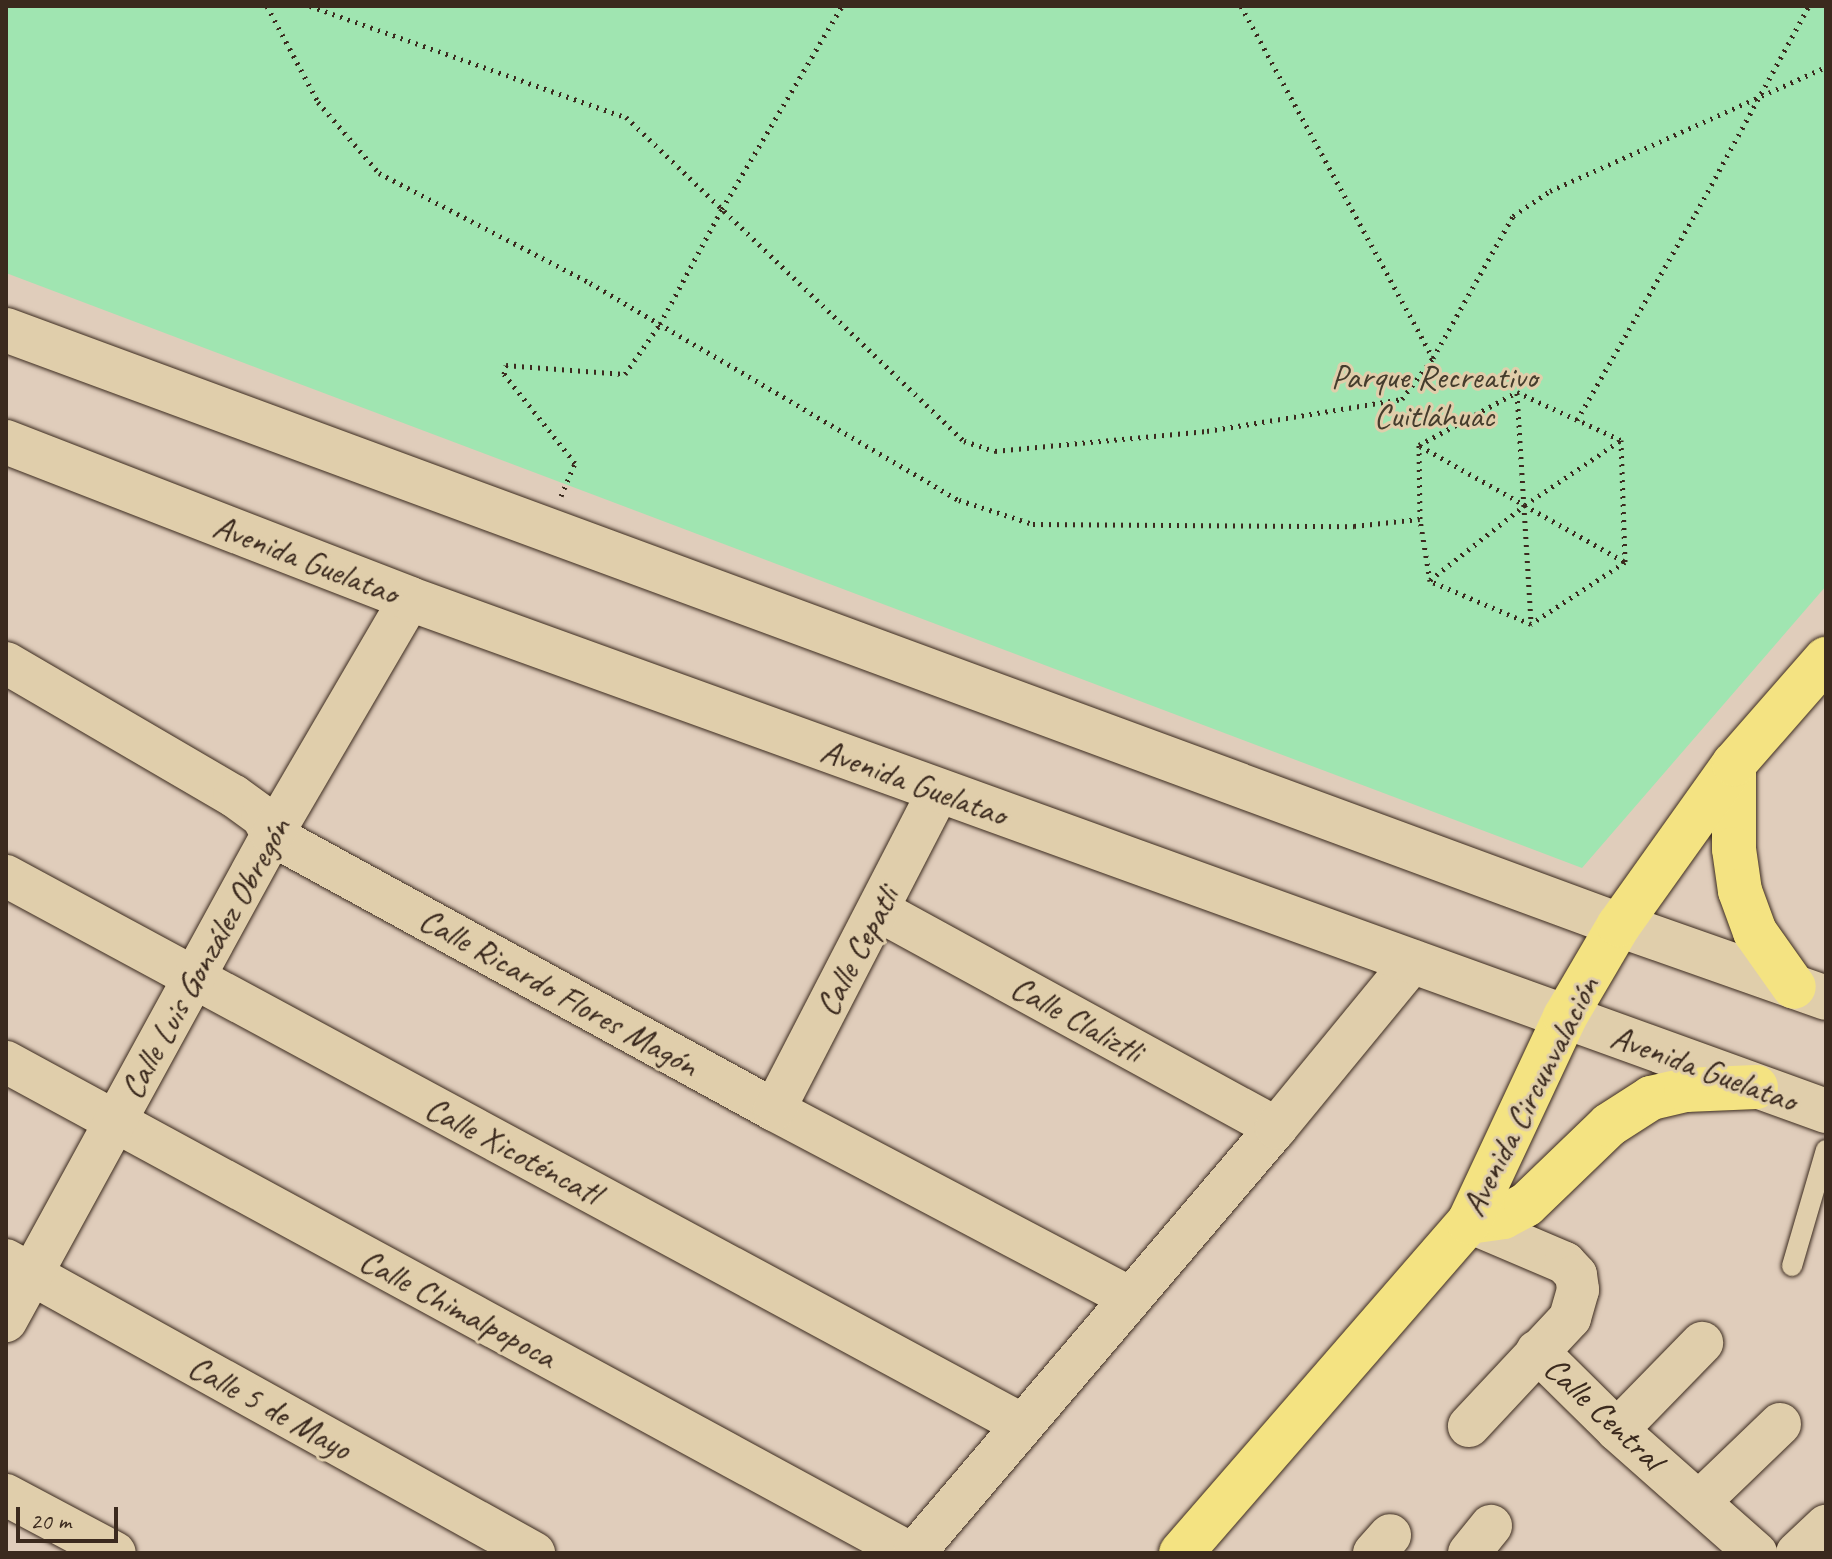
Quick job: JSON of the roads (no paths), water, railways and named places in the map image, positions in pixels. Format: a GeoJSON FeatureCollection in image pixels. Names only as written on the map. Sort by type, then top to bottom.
{"type":"FeatureCollection","features":[{"type":"Feature","properties":{"kind":"main road"},"geometry":{"type":"LineString","coordinates":[[6,330],[1619,925],[1810,992]]}},
{"type":"Feature","properties":{"kind":"main road","name":"Avenida Guelatao"},"geometry":{"type":"LineString","coordinates":[[6,443],[410,599],[1826,1111]]}},
{"type":"Feature","properties":{"kind":"main road","name":"Avenida Circunvalación"},"geometry":{"type":"LineString","coordinates":[[1181,1553],[1469,1222],[1565,1017],[1619,925],[1734,764],[1826,659]]}},
{"type":"Feature","properties":{"kind":"main road"},"geometry":{"type":"LineString","coordinates":[[1734,764],[1734,849],[1740,891],[1755,932],[1810,992]]}},
{"type":"Feature","properties":{"kind":"main road"},"geometry":{"type":"LineString","coordinates":[[1469,1222],[1503,1217],[1526,1205],[1609,1125],[1651,1098],[1686,1090],[1756,1087]]}},
{"type":"Feature","properties":{"kind":"street","name":"Calle Luis González Obregón"},"geometry":{"type":"LineString","coordinates":[[6,1321],[19,1268],[115,1122],[272,835],[410,599]]}},
{"type":"Feature","properties":{"kind":"street","name":"Calle Ricardo Flores Magón"},"geometry":{"type":"LineString","coordinates":[[6,663],[234,796],[262,816],[272,835],[774,1110],[1129,1297]]}},
{"type":"Feature","properties":{"kind":"street","name":"Calle Cepatli"},"geometry":{"type":"LineString","coordinates":[[774,1110],[939,791]]}},
{"type":"Feature","properties":{"kind":"street","name":"Calle Xicoténcatl"},"geometry":{"type":"LineString","coordinates":[[6,876],[1021,1424]]}},
{"type":"Feature","properties":{"kind":"street","name":"Calle Claliztli"},"geometry":{"type":"LineString","coordinates":[[878,910],[1276,1128]]}},
{"type":"Feature","properties":{"kind":"street"},"geometry":{"type":"LineString","coordinates":[[912,1553],[1276,1128],[1413,961]]}},
{"type":"Feature","properties":{"kind":"street","name":"Calle Chimalpopoca"},"geometry":{"type":"LineString","coordinates":[[6,1062],[912,1553]]}},
{"type":"Feature","properties":{"kind":"street","name":"Calle Central"},"geometry":{"type":"LineString","coordinates":[[1469,1222],[1565,1263],[1576,1275],[1578,1290],[1570,1318],[1537,1351],[1617,1430],[1756,1553]]}},
{"type":"Feature","properties":{"kind":"street","name":"Calle 5 de Mayo"},"geometry":{"type":"LineString","coordinates":[[19,1268],[534,1553]]}},
{"type":"Feature","properties":{"kind":"street"},"geometry":{"type":"LineString","coordinates":[[1617,1430],[1702,1343]]}},
{"type":"Feature","properties":{"kind":"street"},"geometry":{"type":"LineString","coordinates":[[1469,1426],[1537,1351]]}},
{"type":"Feature","properties":{"kind":"street"},"geometry":{"type":"LineString","coordinates":[[1700,1501],[1780,1424]]}},
{"type":"Feature","properties":{"kind":"street"},"geometry":{"type":"LineString","coordinates":[[6,1495],[115,1553]]}},
{"type":"Feature","properties":{"kind":"street"},"geometry":{"type":"LineString","coordinates":[[1797,1553],[1826,1526]]}},
{"type":"Feature","properties":{"kind":"lane"},"geometry":{"type":"LineString","coordinates":[[1792,1266],[1826,1150]]}},
{"type":"Feature","properties":{"kind":"park label","name":"Parque Recreativo Cuitláhuac"},"geometry":{"type":"Point","coordinates":[1434,396]}}]}
